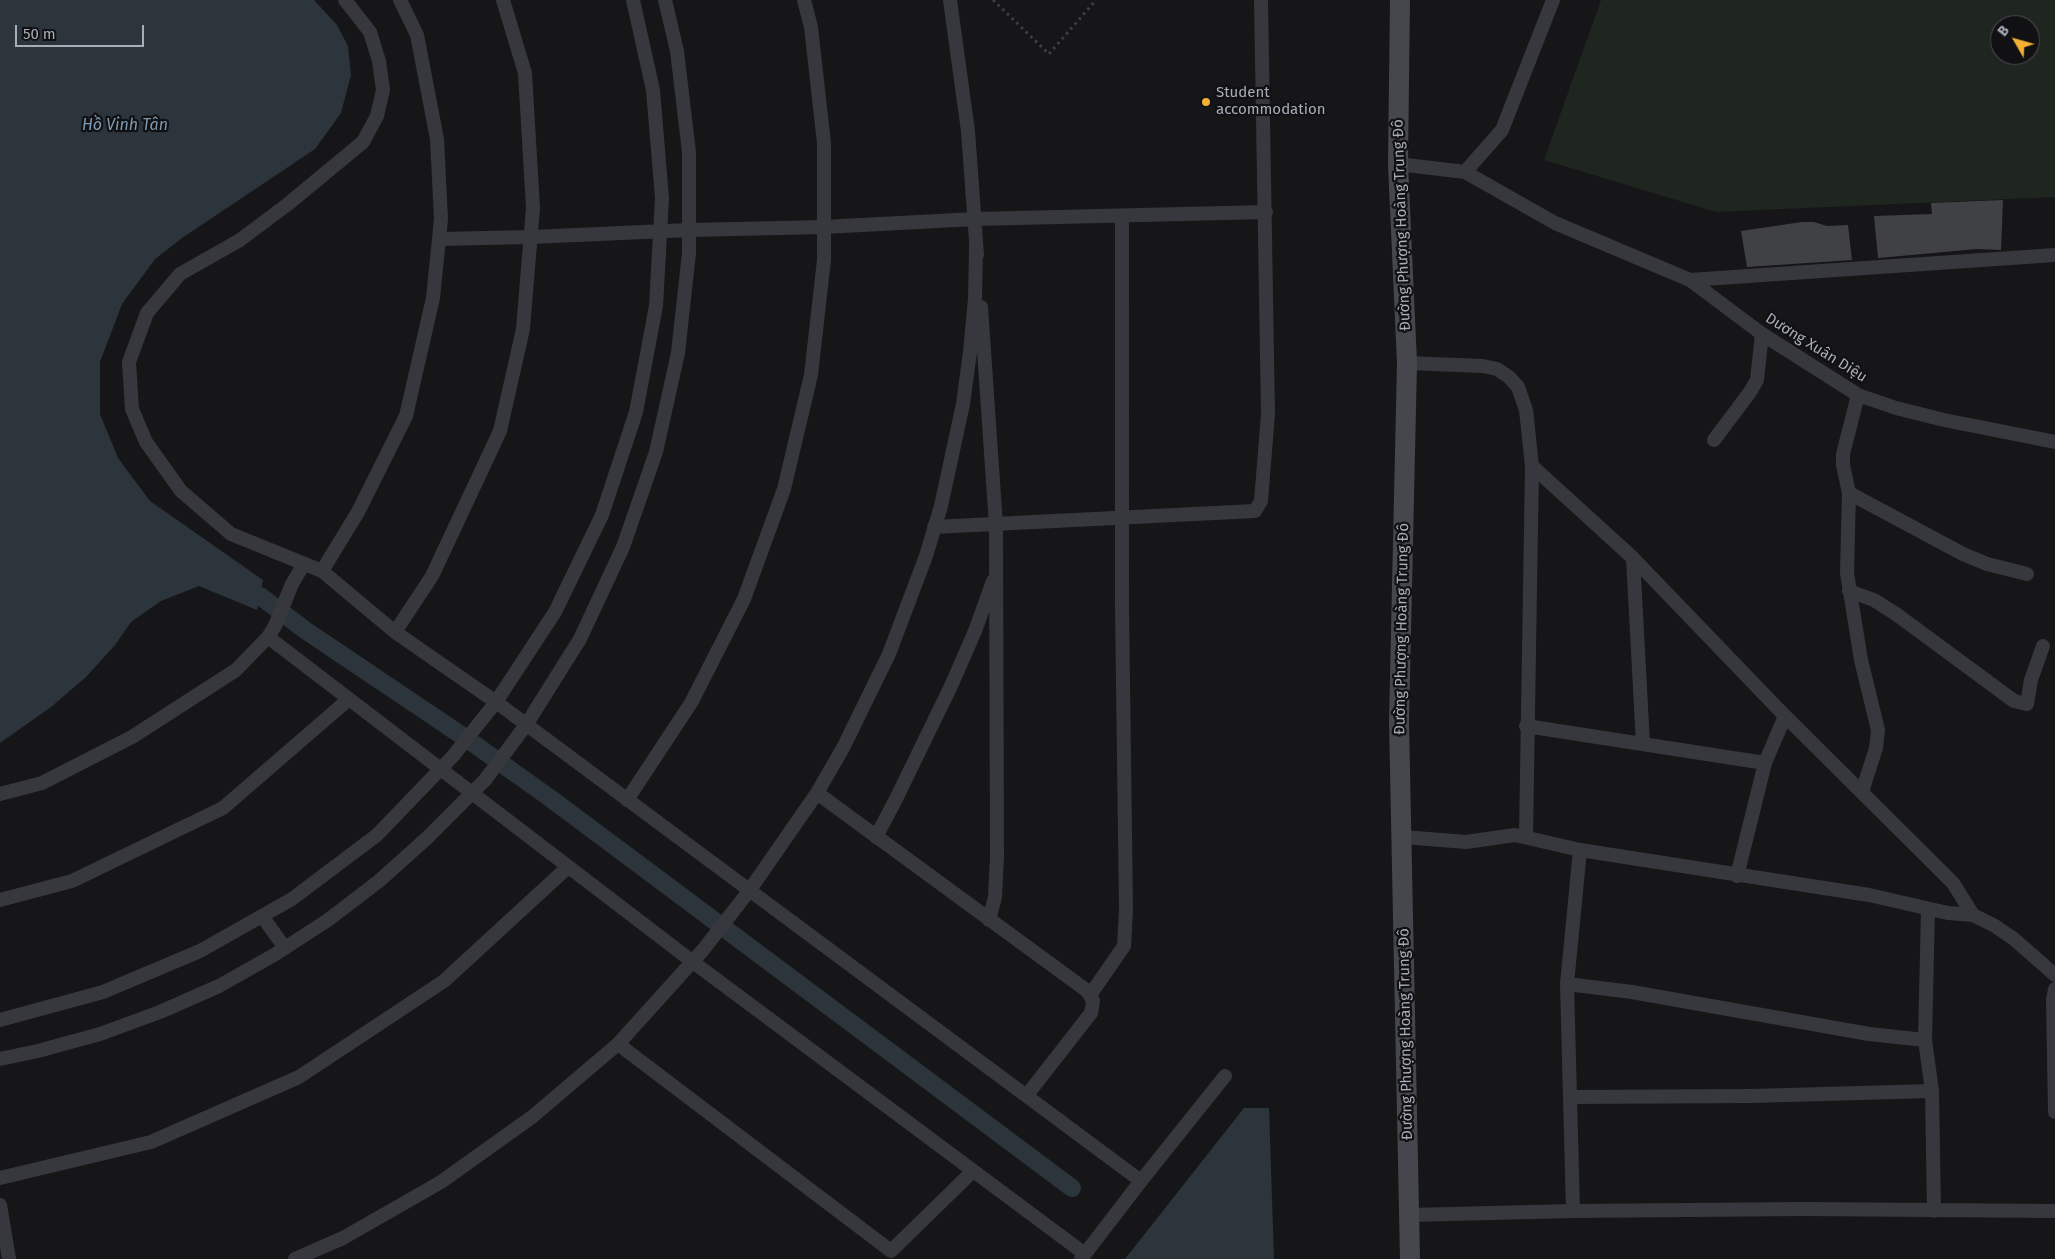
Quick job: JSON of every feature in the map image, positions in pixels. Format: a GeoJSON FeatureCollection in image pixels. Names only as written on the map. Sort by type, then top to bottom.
{"type":"FeatureCollection","features":[{"type":"Feature","properties":{"kind":"street"},"geometry":{"type":"LineString","coordinates":[[345,0],[370,32],[379,61],[383,90],[377,116],[363,142],[288,204],[240,240],[180,274],[147,313],[129,362],[132,409],[146,442],[181,491],[231,534],[322,571],[395,632],[496,702],[1141,1181]]}},
{"type":"Feature","properties":{"kind":"street"},"geometry":{"type":"LineString","coordinates":[[322,571],[358,512],[406,416],[433,298],[441,219],[437,139],[417,36],[400,0]]}},
{"type":"Feature","properties":{"kind":"street"},"geometry":{"type":"LineString","coordinates":[[395,632],[432,576],[500,431],[523,329],[533,208],[525,73],[503,0]]}},
{"type":"Feature","properties":{"kind":"street"},"geometry":{"type":"LineString","coordinates":[[0,1020],[103,992],[200,952],[292,899],[377,835],[453,756],[481,718],[496,702],[555,612],[602,515],[636,412],[656,306],[662,198],[653,90],[633,0]]}},
{"type":"Feature","properties":{"kind":"street"},"geometry":{"type":"LineString","coordinates":[[0,1059],[100,1034],[160,1012],[218,986],[285,948],[328,920],[379,881],[427,838],[485,780],[526,725],[580,639],[623,548],[656,452],[678,353],[689,253],[689,152],[677,51],[665,0]]}},
{"type":"Feature","properties":{"kind":"street"},"geometry":{"type":"LineString","coordinates":[[627,800],[691,703],[739,607],[784,489],[811,375],[824,260],[824,143],[811,27],[804,0]]}},
{"type":"Feature","properties":{"kind":"street"},"geometry":{"type":"LineString","coordinates":[[950,0],[968,131],[996,524],[997,857],[995,897],[989,920]]}},
{"type":"Feature","properties":{"kind":"street"},"geometry":{"type":"LineString","coordinates":[[934,527],[1255,512],[1261,501],[1268,414],[1261,0]]}},
{"type":"Feature","properties":{"kind":"street","name":"Đường Phượng Hoàng Trung Đô"},"geometry":{"type":"LineString","coordinates":[[1400,0],[1398,164],[1408,363],[1399,722],[1403,837],[1410,1259]]}},
{"type":"Feature","properties":{"kind":"street"},"geometry":{"type":"LineString","coordinates":[[1465,172],[1502,130],[1554,0]]}},
{"type":"Feature","properties":{"kind":"street"},"geometry":{"type":"LineString","coordinates":[[1398,164],[1465,172],[1555,223],[1690,280],[2055,254]]}},
{"type":"Feature","properties":{"kind":"street"},"geometry":{"type":"LineString","coordinates":[[439,239],[824,227],[975,219],[1266,212]]}},
{"type":"Feature","properties":{"kind":"street"},"geometry":{"type":"LineString","coordinates":[[1090,995],[1124,946],[1126,910],[1122,606],[1122,216]]}},
{"type":"Feature","properties":{"kind":"street"},"geometry":{"type":"LineString","coordinates":[[296,1259],[343,1238],[441,1182],[532,1117],[618,1044],[703,950],[749,891],[817,794],[843,748],[889,654],[909,606],[934,527],[953,455],[962,404],[975,300],[976,247]]}},
{"type":"Feature","properties":{"kind":"street","name":"Dương Xuân Diệu"},"geometry":{"type":"LineString","coordinates":[[1690,280],[1762,334],[1858,395],[1896,408],[1944,420],[2055,442]]}},
{"type":"Feature","properties":{"kind":"street"},"geometry":{"type":"LineString","coordinates":[[1714,440],[1757,380],[1762,334]]}},
{"type":"Feature","properties":{"kind":"street"},"geometry":{"type":"LineString","coordinates":[[1408,363],[1483,366],[1497,369],[1510,377],[1518,387],[1526,410],[1532,466],[1526,726],[1526,836]]}},
{"type":"Feature","properties":{"kind":"street"},"geometry":{"type":"LineString","coordinates":[[1858,395],[1843,454],[1843,464],[1849,493],[1847,552],[1849,591],[1861,660],[1878,730],[1876,748],[1862,792]]}},
{"type":"Feature","properties":{"kind":"street"},"geometry":{"type":"LineString","coordinates":[[1532,466],[1633,558],[1785,716],[1953,883],[1973,915]]}},
{"type":"Feature","properties":{"kind":"street"},"geometry":{"type":"LineString","coordinates":[[1849,493],[1963,554],[1986,564],[2027,574]]}},
{"type":"Feature","properties":{"kind":"street"},"geometry":{"type":"LineString","coordinates":[[1633,558],[1642,744]]}},
{"type":"Feature","properties":{"kind":"street"},"geometry":{"type":"LineString","coordinates":[[0,794],[42,783],[132,737],[236,670],[272,631],[292,584],[304,564]]}},
{"type":"Feature","properties":{"kind":"street"},"geometry":{"type":"LineString","coordinates":[[876,837],[951,686],[975,631],[996,571]]}},
{"type":"Feature","properties":{"kind":"street"},"geometry":{"type":"LineString","coordinates":[[1849,591],[1874,600],[1896,614],[2014,701],[2027,704],[2030,680],[2043,646]]}},
{"type":"Feature","properties":{"kind":"street"},"geometry":{"type":"LineString","coordinates":[[272,631],[349,699],[693,962],[973,1171],[1083,1257],[1225,1076]]}},
{"type":"Feature","properties":{"kind":"street"},"geometry":{"type":"LineString","coordinates":[[0,900],[72,881],[223,808],[349,699]]}},
{"type":"Feature","properties":{"kind":"street"},"geometry":{"type":"LineString","coordinates":[[1737,876],[1765,763],[1785,716]]}},
{"type":"Feature","properties":{"kind":"street"},"geometry":{"type":"LineString","coordinates":[[1526,726],[1765,763]]}},
{"type":"Feature","properties":{"kind":"street"},"geometry":{"type":"LineString","coordinates":[[817,794],[1086,990],[1090,995],[1092,1001],[1091,1013],[1027,1095]]}},
{"type":"Feature","properties":{"kind":"street"},"geometry":{"type":"LineString","coordinates":[[1403,837],[1466,842],[1506,835],[1526,836],[1580,850],[1869,896],[1948,913],[1973,915],[1995,926],[2014,939],[2055,975]]}},
{"type":"Feature","properties":{"kind":"street"},"geometry":{"type":"LineString","coordinates":[[1573,1211],[1567,984],[1580,850]]}},
{"type":"Feature","properties":{"kind":"street"},"geometry":{"type":"LineString","coordinates":[[0,1178],[151,1142],[299,1077],[444,981],[568,867]]}},
{"type":"Feature","properties":{"kind":"street"},"geometry":{"type":"LineString","coordinates":[[1928,909],[1925,1040],[1932,1091],[1934,1211]]}},
{"type":"Feature","properties":{"kind":"street"},"geometry":{"type":"LineString","coordinates":[[262,916],[285,948]]}},
{"type":"Feature","properties":{"kind":"street"},"geometry":{"type":"LineString","coordinates":[[1567,984],[1632,992],[1869,1034],[1925,1040]]}},
{"type":"Feature","properties":{"kind":"street"},"geometry":{"type":"LineString","coordinates":[[2055,988],[2055,1112]]}},
{"type":"Feature","properties":{"kind":"street"},"geometry":{"type":"LineString","coordinates":[[618,1044],[891,1251],[973,1171]]}},
{"type":"Feature","properties":{"kind":"street"},"geometry":{"type":"LineString","coordinates":[[1570,1097],[1751,1096],[1932,1091]]}},
{"type":"Feature","properties":{"kind":"street"},"geometry":{"type":"LineString","coordinates":[[0,1205],[10,1259]]}},
{"type":"Feature","properties":{"kind":"street"},"geometry":{"type":"LineString","coordinates":[[1409,1215],[1573,1211],[1804,1209],[2055,1211]]}},
{"type":"Feature","properties":{"kind":"path"},"geometry":{"type":"LineString","coordinates":[[993,0],[1049,54],[1096,0]]}},
{"type":"Feature","properties":{"kind":"shaded area"},"geometry":{"type":"Polygon","coordinates":[[[1601,0],[2055,0],[2055,197],[1716,212],[1544,160],[1601,0]]]}},
{"type":"Feature","properties":{"kind":"water","name":"Hồ Vinh Tân"},"geometry":{"type":"Polygon","coordinates":[[[0,0],[314,0],[337,25],[348,46],[351,75],[341,113],[315,149],[182,238],[155,259],[122,304],[100,362],[100,414],[118,458],[150,501],[263,580],[257,610],[199,586],[161,601],[131,622],[115,645],[86,677],[51,707],[0,743],[0,0]]]}},
{"type":"Feature","properties":{"kind":"water"},"geometry":{"type":"Polygon","coordinates":[[[1244,1108],[1269,1108],[1274,1259],[1125,1259],[1244,1108]]]}},
{"type":"Feature","properties":{"kind":"building"},"geometry":{"type":"Polygon","coordinates":[[[2003,200],[2001,250],[1977,249],[1878,258],[1874,216],[1932,214],[1931,203],[2003,200]]]}},
{"type":"Feature","properties":{"kind":"building"},"geometry":{"type":"Polygon","coordinates":[[[1814,222],[1827,226],[1848,225],[1852,260],[1747,267],[1741,231],[1814,222]]]}},
{"type":"Feature","properties":{"kind":"waterway"},"geometry":{"type":"LineString","coordinates":[[260,596],[305,630],[467,739],[550,798],[1072,1188]]}},
{"type":"Feature","properties":{"kind":"place","name":"Student accommodation"},"geometry":{"type":"Point","coordinates":[1206,102]}}]}
